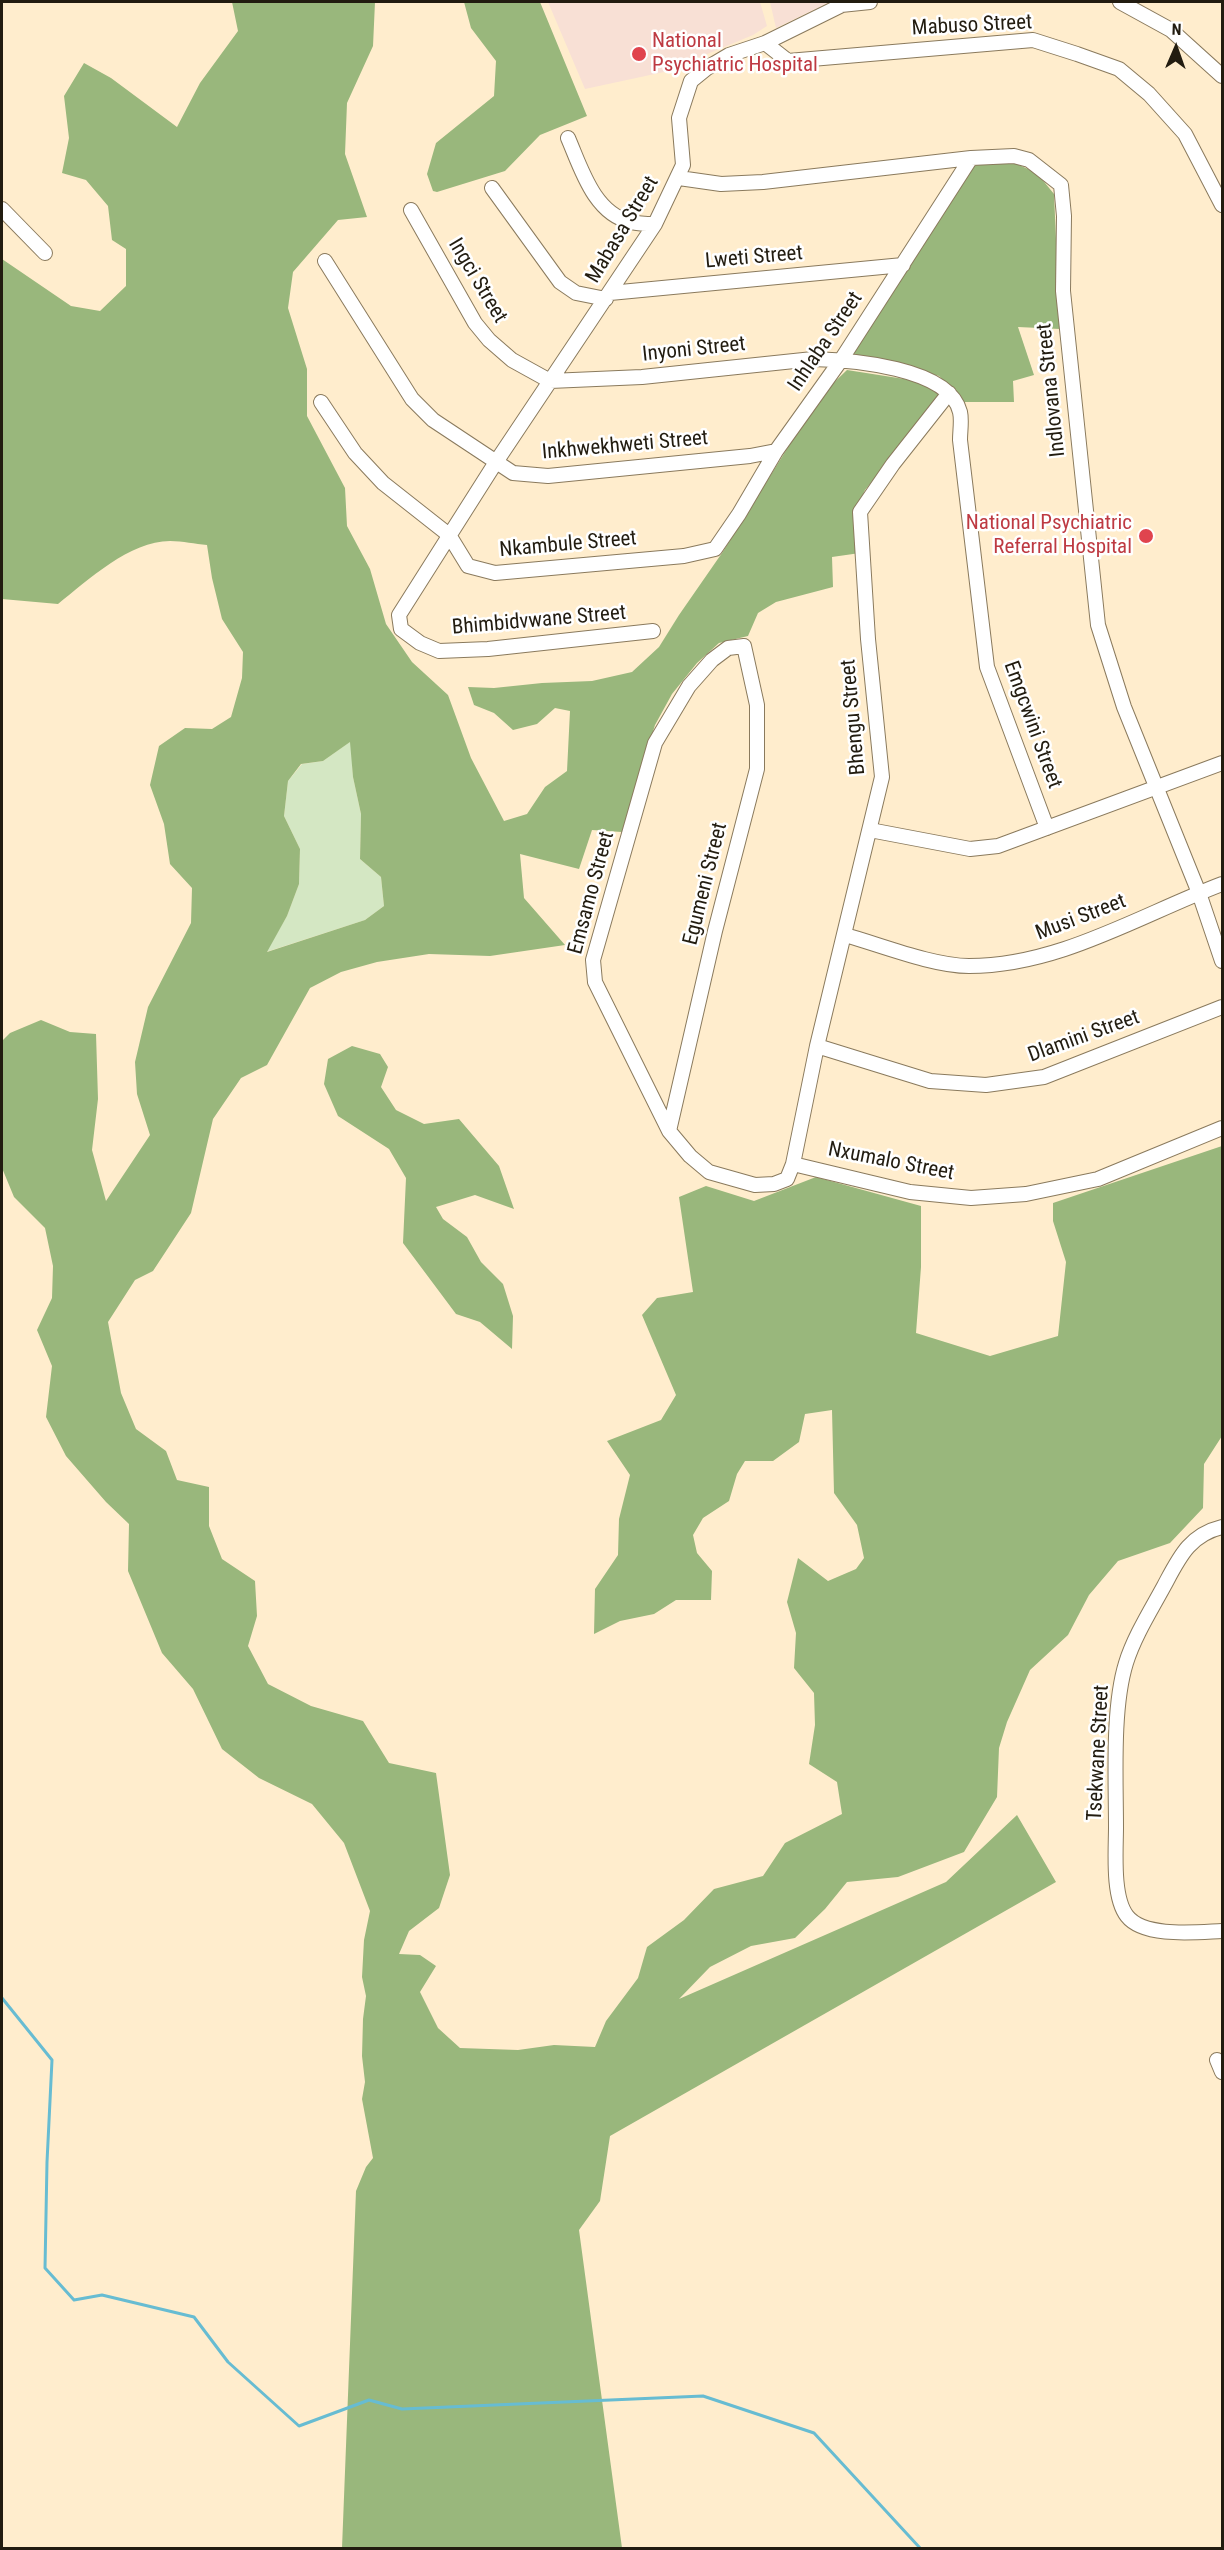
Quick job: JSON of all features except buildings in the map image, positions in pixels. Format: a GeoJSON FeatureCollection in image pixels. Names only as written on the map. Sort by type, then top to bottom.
{"type":"FeatureCollection","features":[{"type":"Feature","properties":{"kind":"street"},"geometry":{"type":"LineString","coordinates":[[845,3],[870,2]]}},
{"type":"Feature","properties":{"kind":"street"},"geometry":{"type":"LineString","coordinates":[[1120,2],[1171,30],[1222,76]]}},
{"type":"Feature","properties":{"kind":"street","name":"Mabasa Street"},"geometry":{"type":"LineString","coordinates":[[449,535],[655,224],[679,178],[683,165],[679,118],[691,81],[729,55],[765,43],[845,3]]}},
{"type":"Feature","properties":{"kind":"street","name":"Mabuso Street"},"geometry":{"type":"LineString","coordinates":[[765,43],[788,61],[1033,40],[1077,54],[1119,69],[1149,94],[1185,134],[1222,205]]}},
{"type":"Feature","properties":{"kind":"street"},"geometry":{"type":"LineString","coordinates":[[568,138],[590,189],[610,212],[629,222],[655,224]]}},
{"type":"Feature","properties":{"kind":"street","name":"Indlovana Street"},"geometry":{"type":"LineString","coordinates":[[679,178],[721,184],[763,182],[971,158],[1014,156],[1029,160],[1061,185],[1064,216],[1063,291],[1098,625],[1124,707],[1199,893],[1222,961]]}},
{"type":"Feature","properties":{"kind":"street","name":"Inhlaba Street"},"geometry":{"type":"LineString","coordinates":[[715,549],[739,514],[776,451],[841,360],[971,158]]}},
{"type":"Feature","properties":{"kind":"street","name":"Lweti Street"},"geometry":{"type":"LineString","coordinates":[[492,188],[560,282],[576,292],[608,296],[903,265]]}},
{"type":"Feature","properties":{"kind":"street"},"geometry":{"type":"LineString","coordinates":[[2,209],[45,254]]}},
{"type":"Feature","properties":{"kind":"street","name":"Ingci Street"},"geometry":{"type":"LineString","coordinates":[[411,210],[475,323],[489,340],[512,360],[550,381]]}},
{"type":"Feature","properties":{"kind":"street","name":"Inkhwekhweti Street"},"geometry":{"type":"LineString","coordinates":[[325,261],[412,399],[433,420],[513,473],[548,476],[750,456],[776,451]]}},
{"type":"Feature","properties":{"kind":"street","name":"Inyoni Street"},"geometry":{"type":"LineString","coordinates":[[550,381],[642,376],[813,359],[841,360]]}},
{"type":"Feature","properties":{"kind":"street"},"geometry":{"type":"LineString","coordinates":[[841,360],[919,375],[949,393]]}},
{"type":"Feature","properties":{"kind":"street","name":"Emgcwini Street"},"geometry":{"type":"LineString","coordinates":[[949,393],[960,411],[960,440],[987,667],[1047,828]]}},
{"type":"Feature","properties":{"kind":"street","name":"Bhengu Street"},"geometry":{"type":"LineString","coordinates":[[793,1164],[817,1046],[882,777],[868,639],[860,512],[892,464],[949,393]]}},
{"type":"Feature","properties":{"kind":"street","name":"Nkambule Street"},"geometry":{"type":"LineString","coordinates":[[321,402],[355,453],[383,483],[449,535],[468,566],[495,573],[684,556],[715,549]]}},
{"type":"Feature","properties":{"kind":"street","name":"Bhimbidvwane Street"},"geometry":{"type":"LineString","coordinates":[[449,535],[399,615],[401,629],[420,643],[439,651],[488,649],[653,631]]}},
{"type":"Feature","properties":{"kind":"street","name":"Emsamo Street"},"geometry":{"type":"LineString","coordinates":[[744,646],[728,648],[712,660],[689,686],[655,743],[593,960],[595,982],[669,1131],[690,1156],[708,1172],[755,1185],[774,1184],[787,1179],[793,1164]]}},
{"type":"Feature","properties":{"kind":"street","name":"Egumeni Street"},"geometry":{"type":"LineString","coordinates":[[669,1131],[715,931],[757,769],[757,705],[744,646]]}},
{"type":"Feature","properties":{"kind":"street"},"geometry":{"type":"LineString","coordinates":[[870,830],[970,849],[998,846],[1158,789],[1222,763]]}},
{"type":"Feature","properties":{"kind":"street","name":"Musi Street"},"geometry":{"type":"LineString","coordinates":[[845,935],[933,960],[967,966],[1012,963],[1056,954],[1222,884]]}},
{"type":"Feature","properties":{"kind":"street","name":"Dlamini Street"},"geometry":{"type":"LineString","coordinates":[[817,1046],[930,1081],[986,1085],[1044,1077],[1222,1007]]}},
{"type":"Feature","properties":{"kind":"street","name":"Nxumalo Street"},"geometry":{"type":"LineString","coordinates":[[793,1164],[910,1192],[971,1198],[1026,1194],[1098,1179],[1222,1128]]}},
{"type":"Feature","properties":{"kind":"street","name":"Tsekwane Street"},"geometry":{"type":"LineString","coordinates":[[1222,1527],[1212,1529],[1184,1549],[1151,1610],[1126,1663],[1120,1693],[1116,1744],[1116,1867],[1120,1898],[1126,1916],[1141,1928],[1184,1933],[1222,1931]]}},
{"type":"Feature","properties":{"kind":"shaded area","name":"National Psychiatric Hospital"},"geometry":{"type":"Polygon","coordinates":[[[548,2],[760,2],[767,26],[753,35],[664,72],[585,89],[548,2]]]}},
{"type":"Feature","properties":{"kind":"shaded area"},"geometry":{"type":"Polygon","coordinates":[[[770,2],[830,2],[776,28],[770,2]]]}},
{"type":"Feature","properties":{"kind":"green space"},"geometry":{"type":"Polygon","coordinates":[[[232,2],[375,2],[373,46],[347,103],[345,154],[367,217],[338,220],[293,272],[288,308],[307,369],[307,416],[345,488],[347,526],[370,569],[386,624],[412,662],[448,695],[471,758],[504,821],[527,814],[545,787],[567,771],[570,711],[555,708],[537,724],[513,730],[494,713],[474,705],[468,687],[494,688],[592,681],[632,672],[659,647],[722,553],[820,396],[847,370],[917,381],[944,394],[865,490],[856,510],[860,553],[832,557],[833,587],[776,602],[758,613],[748,636],[719,643],[697,663],[672,694],[655,725],[622,832],[592,830],[579,869],[520,854],[524,898],[565,945],[490,956],[429,954],[377,962],[341,972],[310,988],[267,1065],[241,1078],[213,1119],[191,1213],[153,1271],[135,1280],[108,1322],[121,1393],[136,1429],[166,1451],[177,1480],[209,1487],[209,1526],[222,1559],[255,1581],[257,1616],[248,1646],[268,1684],[311,1706],[363,1721],[389,1763],[436,1773],[450,1875],[439,1908],[409,1931],[399,1954],[420,1955],[436,1966],[420,1992],[438,2028],[460,2048],[518,2050],[554,2045],[595,2047],[606,2021],[638,1978],[647,1947],[684,1920],[714,1889],[763,1876],[785,1843],[842,1814],[837,1782],[809,1764],[815,1725],[814,1693],[794,1668],[796,1633],[787,1602],[798,1558],[828,1581],[856,1569],[864,1558],[857,1525],[834,1493],[832,1410],[805,1414],[799,1442],[773,1461],[745,1461],[737,1474],[729,1501],[703,1518],[693,1535],[697,1553],[712,1571],[711,1600],[676,1600],[654,1614],[620,1621],[594,1634],[595,1589],[618,1555],[619,1519],[630,1475],[607,1441],[661,1420],[676,1395],[642,1315],[657,1298],[693,1292],[679,1197],[706,1186],[754,1201],[816,1177],[921,1206],[921,1267],[916,1333],[990,1356],[1058,1336],[1066,1262],[1053,1221],[1053,1203],[1222,1146],[1222,1436],[1204,1464],[1203,1508],[1170,1543],[1118,1561],[1089,1595],[1068,1635],[1030,1670],[1007,1722],[999,1748],[997,1797],[964,1852],[898,1877],[847,1882],[825,1909],[795,1938],[751,1946],[710,1967],[679,1999],[946,1882],[1017,1815],[1056,1882],[610,2136],[600,2201],[579,2230],[622,2548],[342,2548],[356,2191],[366,2167],[373,2158],[362,2099],[365,2082],[362,2056],[366,1996],[362,1977],[364,1940],[370,1911],[344,1843],[312,1804],[259,1778],[222,1749],[193,1689],[162,1653],[128,1571],[129,1524],[106,1502],[66,1456],[46,1417],[52,1366],[37,1330],[52,1298],[53,1266],[45,1228],[14,1197],[2,1168],[2,1041],[10,1033],[41,1020],[70,1032],[96,1034],[98,1099],[92,1150],[106,1201],[150,1135],[137,1094],[135,1062],[148,1007],[191,923],[192,888],[170,864],[164,824],[150,785],[159,746],[185,728],[212,729],[231,717],[242,678],[243,652],[222,619],[207,545],[170,541],[140,547],[110,564],[58,604],[2,599],[2,259],[71,306],[100,311],[126,286],[126,249],[112,240],[108,206],[86,180],[62,173],[69,138],[64,96],[84,63],[111,78],[177,127],[200,83],[238,31],[232,2]],[[350,742],[323,761],[301,764],[288,781],[284,816],[300,849],[299,884],[287,916],[267,952],[365,920],[384,906],[381,877],[360,859],[361,814],[353,777],[350,742]]]}},
{"type":"Feature","properties":{"kind":"green space"},"geometry":{"type":"Polygon","coordinates":[[[464,2],[540,2],[587,116],[540,135],[505,171],[437,192],[433,191],[427,174],[436,143],[494,96],[496,61],[471,28],[464,2]]]}},
{"type":"Feature","properties":{"kind":"green space"},"geometry":{"type":"Polygon","coordinates":[[[983,161],[1010,161],[1037,173],[1054,194],[1060,329],[1018,327],[1034,375],[1013,381],[1014,402],[964,402],[939,376],[903,366],[847,357],[962,173],[983,161]]]}},
{"type":"Feature","properties":{"kind":"green space"},"geometry":{"type":"Polygon","coordinates":[[[351,741],[353,777],[361,814],[360,859],[381,877],[384,906],[365,920],[266,952],[287,916],[299,884],[300,849],[284,816],[288,781],[302,764],[323,761],[351,741]]]}},
{"type":"Feature","properties":{"kind":"green space"},"geometry":{"type":"Polygon","coordinates":[[[352,1046],[380,1054],[388,1067],[381,1087],[396,1110],[424,1124],[459,1119],[499,1166],[514,1209],[475,1195],[436,1207],[443,1219],[467,1237],[481,1262],[503,1284],[513,1316],[512,1349],[480,1322],[456,1314],[403,1243],[406,1178],[389,1149],[338,1116],[324,1084],[328,1059],[352,1046]]]}},
{"type":"Feature","properties":{"kind":"waterway"},"geometry":{"type":"LineString","coordinates":[[2,1998],[52,2060],[45,2268],[74,2300],[102,2295],[194,2317],[228,2362],[299,2426],[369,2400],[402,2409],[703,2396],[814,2433],[920,2548]]}},
{"type":"Feature","properties":{"kind":"place","name":"National Psychiatric Hospital"},"geometry":{"type":"Point","coordinates":[639,54]}},
{"type":"Feature","properties":{"kind":"place","name":"National Psychiatric Referral Hospital"},"geometry":{"type":"Point","coordinates":[1146,536]}}]}
